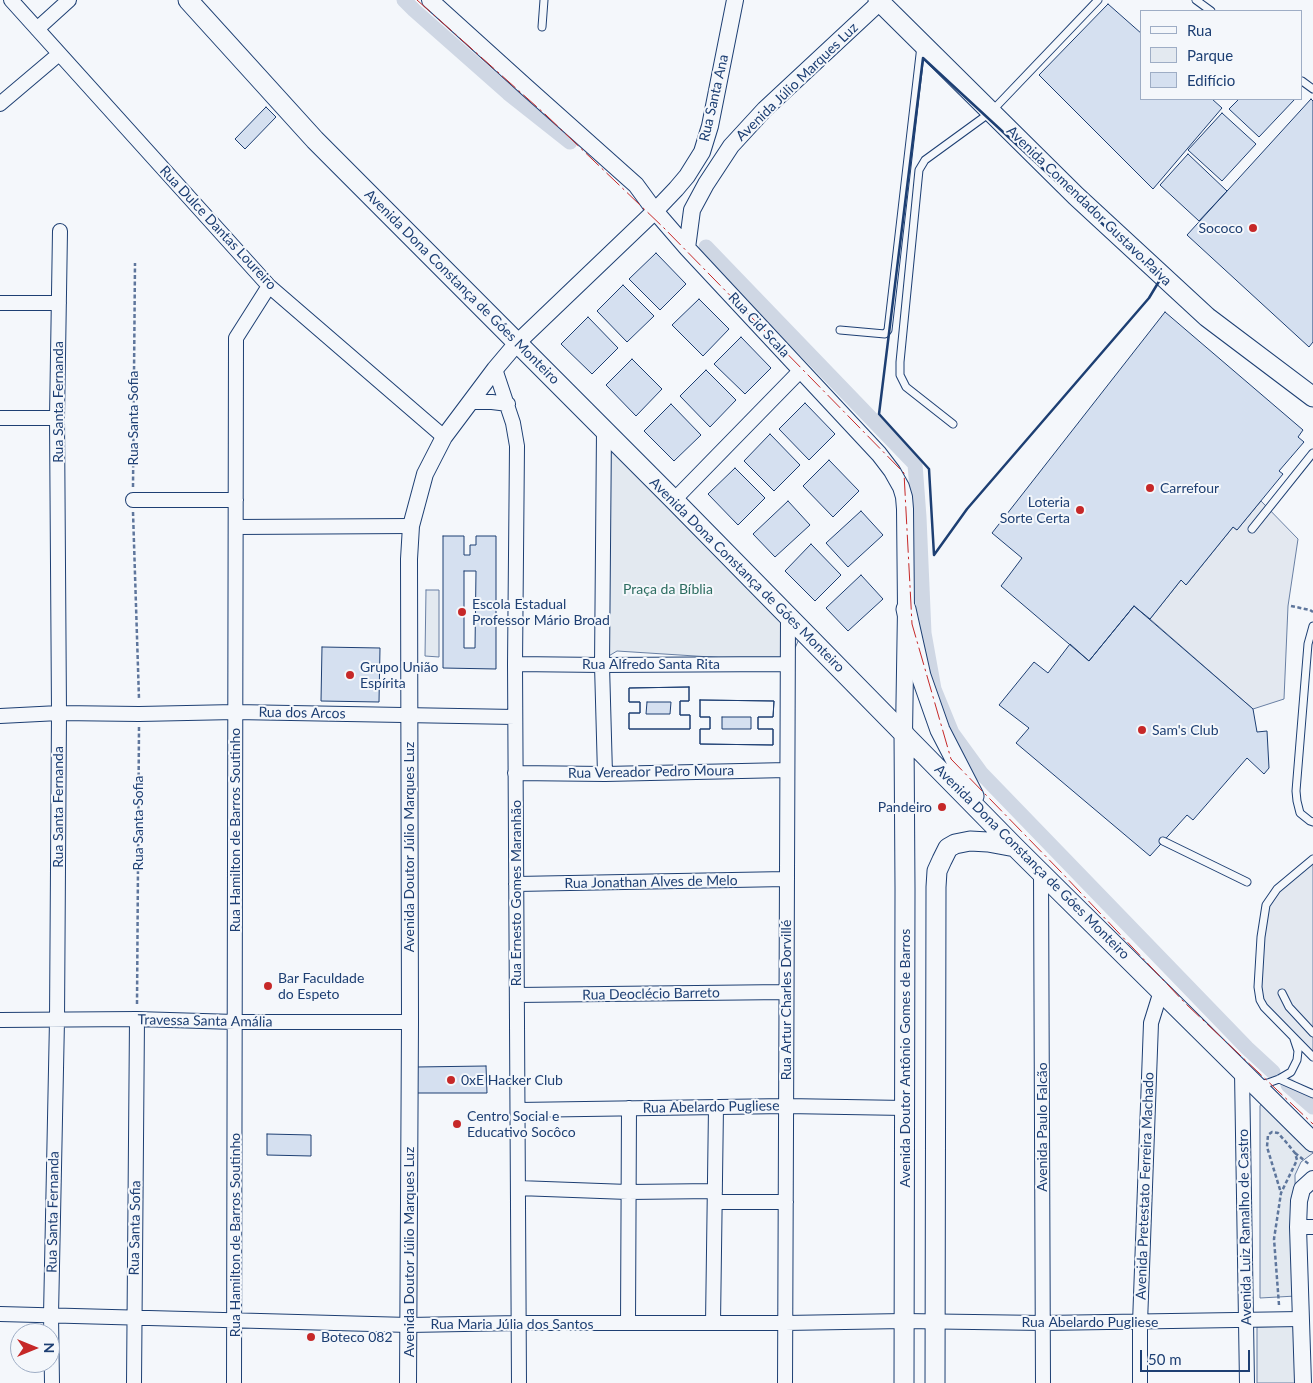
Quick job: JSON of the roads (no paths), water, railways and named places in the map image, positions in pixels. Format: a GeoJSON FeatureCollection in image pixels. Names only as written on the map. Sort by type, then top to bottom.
{"type":"FeatureCollection","features":[{"type":"Feature","properties":{"kind":"main road","name":"Avenida Dona Constança de Góes Monteiro"},"geometry":{"type":"LineString","coordinates":[[188,0],[315,140],[674,500],[1015,847],[1313,1142]]}},
{"type":"Feature","properties":{"kind":"main road","name":"Avenida Comendador Gustavo Paiva"},"geometry":{"type":"LineString","coordinates":[[879,1],[1076,196],[1207,317],[1313,397]]}},
{"type":"Feature","properties":{"kind":"main road"},"geometry":{"type":"LineString","coordinates":[[906,609],[921,676],[940,730],[984,814]]}},
{"type":"Feature","properties":{"kind":"main road","name":"Avenida Doutor Antônio Gomes de Barros"},"geometry":{"type":"LineString","coordinates":[[904,733],[904,1383]]}},
{"type":"Feature","properties":{"kind":"main road"},"geometry":{"type":"LineString","coordinates":[[934,1383],[937,871],[948,848],[955,844],[970,841],[1015,847]]}},
{"type":"Feature","properties":{"kind":"main road"},"geometry":{"type":"LineString","coordinates":[[905,889],[936,887]]}},
{"type":"Feature","properties":{"kind":"street","name":"Rua Dulce Dantas Loureiro"},"geometry":{"type":"LineString","coordinates":[[11,0],[269,286],[444,437]]}},
{"type":"Feature","properties":{"kind":"street"},"geometry":{"type":"LineString","coordinates":[[37,29],[69,0]]}},
{"type":"Feature","properties":{"kind":"street","name":"Rua Cid Scala"},"geometry":{"type":"LineString","coordinates":[[430,0],[636,185],[655,211],[687,248],[879,454],[892,471],[901,487],[905,509],[904,733]]}},
{"type":"Feature","properties":{"kind":"street","name":"Rua Santa Ana"},"geometry":{"type":"LineString","coordinates":[[655,211],[676,190],[702,152],[710,126],[735,0]]}},
{"type":"Feature","properties":{"kind":"street","name":"Avenida Júlio Marques Luz"},"geometry":{"type":"LineString","coordinates":[[687,248],[692,210],[706,184],[731,146],[765,109],[879,1]]}},
{"type":"Feature","properties":{"kind":"street"},"geometry":{"type":"LineString","coordinates":[[0,104],[59,54]]}},
{"type":"Feature","properties":{"kind":"street"},"geometry":{"type":"LineString","coordinates":[[517,343],[655,211]]}},
{"type":"Feature","properties":{"kind":"street","name":"Rua Santa Fernanda"},"geometry":{"type":"LineString","coordinates":[[52,1383],[51,1315],[57,1020],[57,418],[60,231]]}},
{"type":"Feature","properties":{"kind":"street","name":"Rua Hamilton de Barros Soutinho"},"geometry":{"type":"LineString","coordinates":[[234,1383],[236,338],[269,286]]}},
{"type":"Feature","properties":{"kind":"street"},"geometry":{"type":"LineString","coordinates":[[0,302],[58,303]]}},
{"type":"Feature","properties":{"kind":"street","name":"Avenida Doutor Júlio Marques Luz"},"geometry":{"type":"LineString","coordinates":[[408,1383],[410,1022],[408,559],[412,526],[425,474],[444,437],[517,343]]}},
{"type":"Feature","properties":{"kind":"street","name":"Rua Ernesto Gomes Maranhão"},"geometry":{"type":"LineString","coordinates":[[495,369],[508,404],[517,446],[515,773],[519,1383]]}},
{"type":"Feature","properties":{"kind":"street"},"geometry":{"type":"LineString","coordinates":[[674,500],[801,370]]}},
{"type":"Feature","properties":{"kind":"street"},"geometry":{"type":"LineString","coordinates":[[470,402],[508,404]]}},
{"type":"Feature","properties":{"kind":"street"},"geometry":{"type":"LineString","coordinates":[[0,418],[57,418]]}},
{"type":"Feature","properties":{"kind":"street"},"geometry":{"type":"LineString","coordinates":[[604,430],[602,665],[605,774]]}},
{"type":"Feature","properties":{"kind":"street"},"geometry":{"type":"LineString","coordinates":[[133,500],[236,500]]}},
{"type":"Feature","properties":{"kind":"street"},"geometry":{"type":"LineString","coordinates":[[236,527],[412,526]]}},
{"type":"Feature","properties":{"kind":"street","name":"Rua Artur Charles Dorvillé"},"geometry":{"type":"LineString","coordinates":[[785,1383],[788,617]]}},
{"type":"Feature","properties":{"kind":"street","name":"Rua Alfredo Santa Rita"},"geometry":{"type":"LineString","coordinates":[[515,664],[787,664]]}},
{"type":"Feature","properties":{"kind":"street","name":"Rua dos Arcos"},"geometry":{"type":"LineString","coordinates":[[0,716],[58,713],[236,712],[515,717]]}},
{"type":"Feature","properties":{"kind":"street","name":"Rua Vereador Pedro Moura"},"geometry":{"type":"LineString","coordinates":[[515,773],[605,774],[787,770]]}},
{"type":"Feature","properties":{"kind":"street","name":"Avenida Paulo Falcão"},"geometry":{"type":"LineString","coordinates":[[1040,872],[1043,1383]]}},
{"type":"Feature","properties":{"kind":"street","name":"Rua Jonathan Alves de Melo"},"geometry":{"type":"LineString","coordinates":[[516,884],[786,879]]}},
{"type":"Feature","properties":{"kind":"street","name":"Avenida Pretestato Ferreira Machado"},"geometry":{"type":"LineString","coordinates":[[1140,1383],[1140,1322],[1152,1024],[1161,991]]}},
{"type":"Feature","properties":{"kind":"street","name":"Rua Deoclécio Barreto"},"geometry":{"type":"LineString","coordinates":[[517,995],[786,992]]}},
{"type":"Feature","properties":{"kind":"street","name":"Travessa Santa Amália"},"geometry":{"type":"LineString","coordinates":[[0,1020],[137,1019],[235,1022],[410,1022]]}},
{"type":"Feature","properties":{"kind":"street","name":"Rua Santa Sofia"},"geometry":{"type":"LineString","coordinates":[[134,1383],[137,1019]]}},
{"type":"Feature","properties":{"kind":"street","name":"Avenida Luiz Ramalho de Castro"},"geometry":{"type":"LineString","coordinates":[[1242,1072],[1247,1383]]}},
{"type":"Feature","properties":{"kind":"street","name":"Rua Abelardo Pugliese"},"geometry":{"type":"LineString","coordinates":[[518,1110],[786,1106],[905,1108]]}},
{"type":"Feature","properties":{"kind":"street"},"geometry":{"type":"LineString","coordinates":[[712,1323],[716,1107]]}},
{"type":"Feature","properties":{"kind":"street"},"geometry":{"type":"LineString","coordinates":[[628,1323],[629,1108]]}},
{"type":"Feature","properties":{"kind":"street"},"geometry":{"type":"LineString","coordinates":[[1303,1383],[1300,1319],[1306,1227],[1299,1201],[1302,1189],[1313,1179]]}},
{"type":"Feature","properties":{"kind":"street"},"geometry":{"type":"LineString","coordinates":[[518,1188],[715,1196],[786,1202]]}},
{"type":"Feature","properties":{"kind":"street","name":"Rua Maria Júlia dos Santos"},"geometry":{"type":"LineString","coordinates":[[0,1314],[409,1325],[935,1322]]}},
{"type":"Feature","properties":{"kind":"street","name":"Rua Abelardo Pugliese"},"geometry":{"type":"LineString","coordinates":[[935,1322],[1043,1324],[1300,1319]]}},
{"type":"Feature","properties":{"kind":"lane"},"geometry":{"type":"LineString","coordinates":[[542,27],[544,0]]}},
{"type":"Feature","properties":{"kind":"lane"},"geometry":{"type":"LineString","coordinates":[[952,424],[906,387],[900,375],[919,170],[925,160],[941,147],[991,112],[1098,0]]}},
{"type":"Feature","properties":{"kind":"lane"},"geometry":{"type":"LineString","coordinates":[[1196,0],[1210,10]]}},
{"type":"Feature","properties":{"kind":"lane"},"geometry":{"type":"LineString","coordinates":[[840,330],[885,334],[888,330],[921,43]]}},
{"type":"Feature","properties":{"kind":"lane"},"geometry":{"type":"LineString","coordinates":[[1303,82],[1313,90]]}},
{"type":"Feature","properties":{"kind":"lane"},"geometry":{"type":"LineString","coordinates":[[1252,529],[1313,453]]}},
{"type":"Feature","properties":{"kind":"lane"},"geometry":{"type":"LineString","coordinates":[[1313,626],[1308,644],[1296,791],[1300,813],[1310,822],[1313,822]]}},
{"type":"Feature","properties":{"kind":"lane"},"geometry":{"type":"LineString","coordinates":[[1163,841],[1247,882]]}},
{"type":"Feature","properties":{"kind":"lane"},"geometry":{"type":"LineString","coordinates":[[1313,859],[1277,889],[1266,905],[1258,960],[1260,1000],[1264,1007],[1313,1057]]}},
{"type":"Feature","properties":{"kind":"lane"},"geometry":{"type":"LineString","coordinates":[[1282,993],[1289,1007],[1313,1033]]}},
{"type":"Feature","properties":{"kind":"lane"},"geometry":{"type":"LineString","coordinates":[[1256,1086],[1279,1079],[1290,1072],[1297,1060],[1298,1051],[1294,1037]]}},
{"type":"Feature","properties":{"kind":"lane"},"geometry":{"type":"LineString","coordinates":[[1279,1079],[1313,1094]]}},
{"type":"Feature","properties":{"kind":"waterway"},"geometry":{"type":"LineString","coordinates":[[404,0],[508,93],[570,142]]}},
{"type":"Feature","properties":{"kind":"waterway"},"geometry":{"type":"LineString","coordinates":[[706,247],[915,464],[924,633],[934,689],[952,733],[981,773],[1247,1048],[1273,1072]]}},
{"type":"Feature","properties":{"kind":"waterway"},"geometry":{"type":"LineString","coordinates":[[1288,1085],[1313,1107]]}},
{"type":"Feature","properties":{"kind":"place","name":"Sococo"},"geometry":{"type":"Point","coordinates":[1253,228]}},
{"type":"Feature","properties":{"kind":"place","name":"Carrefour"},"geometry":{"type":"Point","coordinates":[1150,488]}},
{"type":"Feature","properties":{"kind":"place","name":"Loteria Sorte Certa"},"geometry":{"type":"Point","coordinates":[1080,510]}},
{"type":"Feature","properties":{"kind":"place","name":"Escola Estadual Professor Mário Broad"},"geometry":{"type":"Point","coordinates":[462,612]}},
{"type":"Feature","properties":{"kind":"place","name":"Grupo União Espírita"},"geometry":{"type":"Point","coordinates":[350,675]}},
{"type":"Feature","properties":{"kind":"place","name":"Sam's Club"},"geometry":{"type":"Point","coordinates":[1142,730]}},
{"type":"Feature","properties":{"kind":"place","name":"Pandeiro"},"geometry":{"type":"Point","coordinates":[942,807]}},
{"type":"Feature","properties":{"kind":"place","name":"Bar Faculdade do Espeto"},"geometry":{"type":"Point","coordinates":[268,986]}},
{"type":"Feature","properties":{"kind":"place","name":"0xE Hacker Club"},"geometry":{"type":"Point","coordinates":[451,1080]}},
{"type":"Feature","properties":{"kind":"place","name":"Centro Social e Educativo Socôco"},"geometry":{"type":"Point","coordinates":[457,1124]}},
{"type":"Feature","properties":{"kind":"place","name":"Boteco 082"},"geometry":{"type":"Point","coordinates":[311,1337]}},
{"type":"Feature","properties":{"kind":"park label","name":"Praça da Bíblia"},"geometry":{"type":"Point","coordinates":[668,589]}}]}
